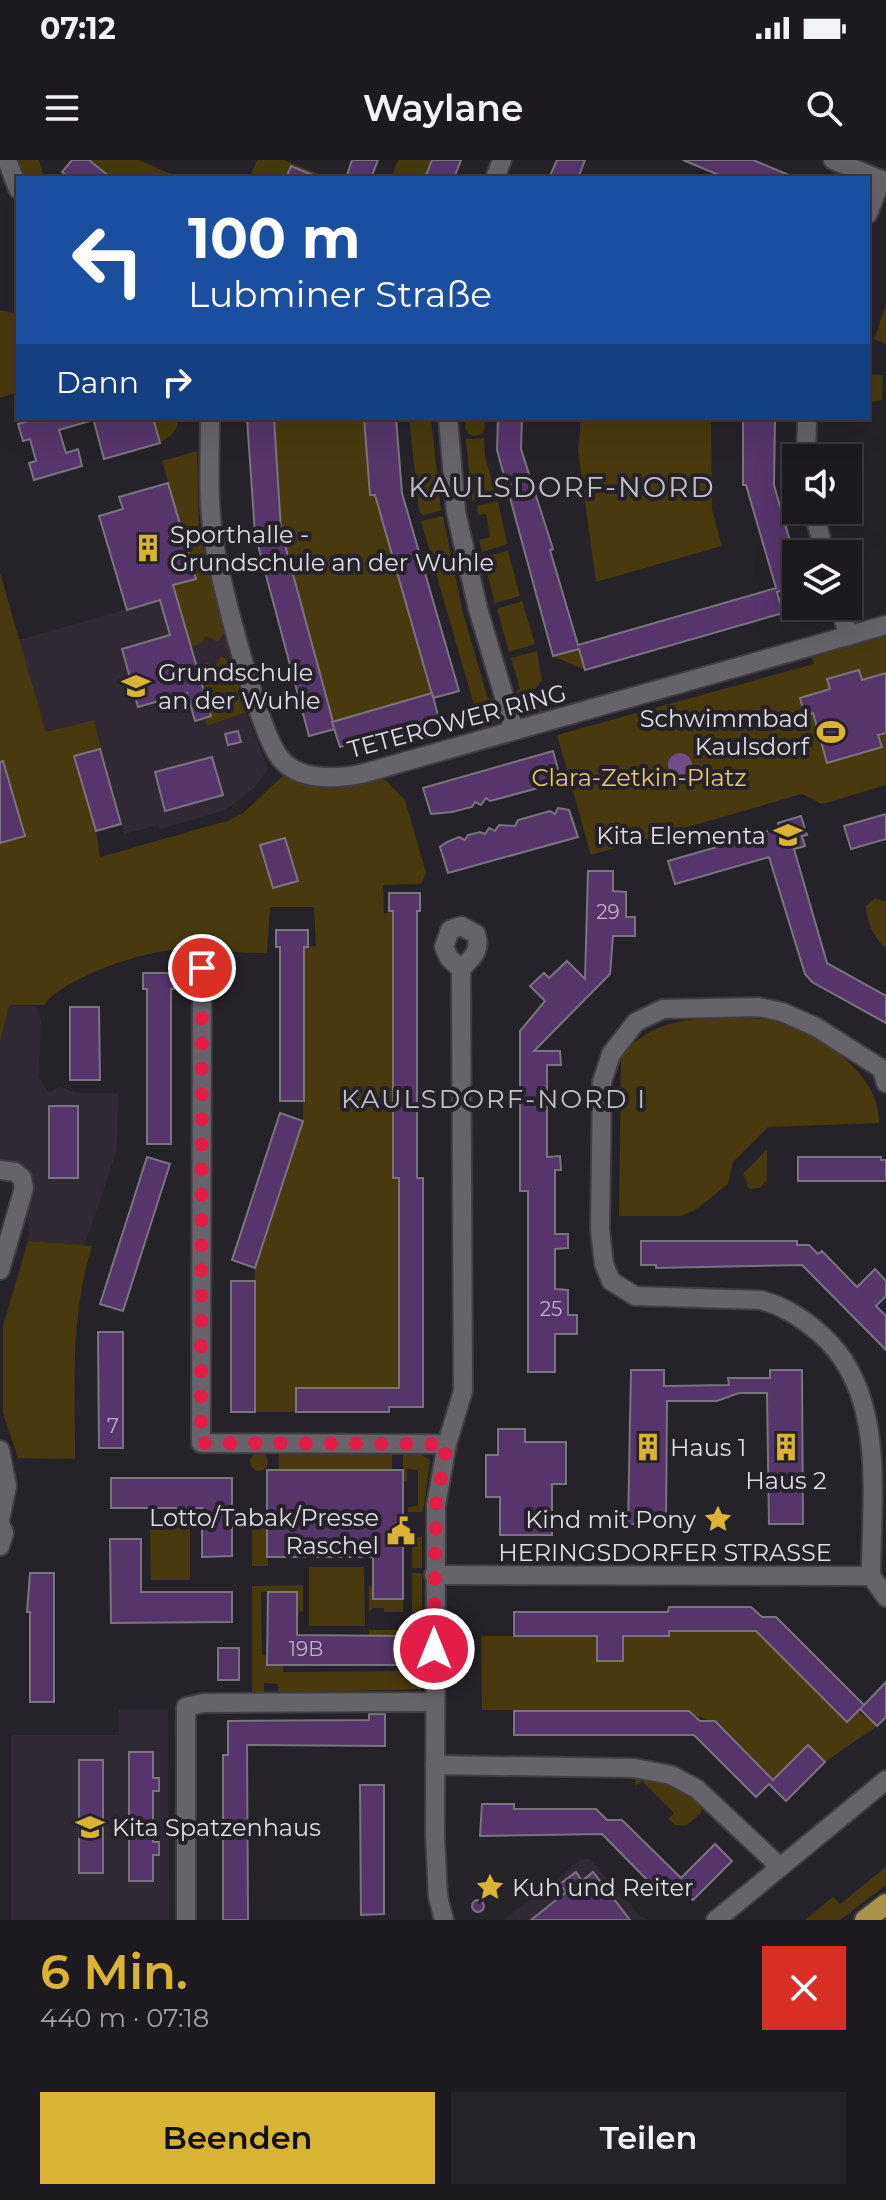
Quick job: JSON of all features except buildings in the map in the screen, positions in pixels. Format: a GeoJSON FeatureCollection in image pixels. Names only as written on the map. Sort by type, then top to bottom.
{"type":"FeatureCollection","features":[{"type":"Feature","properties":{"kind":"main road"},"geometry":{"type":"LineString","coordinates":[[865,1920],[886,1904]]}},
{"type":"Feature","properties":{"kind":"street"},"geometry":{"type":"LineString","coordinates":[[7,160],[16,184]]}},
{"type":"Feature","properties":{"kind":"street"},"geometry":{"type":"LineString","coordinates":[[833,160],[884,181],[870,210]]}},
{"type":"Feature","properties":{"kind":"street","name":"TETEROWER RING"},"geometry":{"type":"LineString","coordinates":[[210,420],[209,494],[214,543],[254,694],[281,760],[296,770],[340,778],[886,625]]}},
{"type":"Feature","properties":{"kind":"street"},"geometry":{"type":"LineString","coordinates":[[448,420],[456,512],[478,609],[514,730]]}},
{"type":"Feature","properties":{"kind":"street"},"geometry":{"type":"LineString","coordinates":[[806,444],[807,420]]}},
{"type":"Feature","properties":{"kind":"street"},"geometry":{"type":"LineString","coordinates":[[844,620],[848,636]]}},
{"type":"Feature","properties":{"kind":"street"},"geometry":{"type":"LineString","coordinates":[[202,957],[201,1443],[447,1444]]}},
{"type":"Feature","properties":{"kind":"street"},"geometry":{"type":"LineString","coordinates":[[444,1920],[438,1897],[434,1575],[436,1505],[447,1444],[463,1391],[461,969]]}},
{"type":"Feature","properties":{"kind":"street"},"geometry":{"type":"LineString","coordinates":[[886,1083],[882,1069],[858,1052],[782,1012],[735,1006],[663,1009],[636,1022],[622,1037],[606,1068],[601,1109],[600,1230],[604,1264],[611,1281],[635,1296],[761,1300],[781,1306],[813,1324],[855,1372],[872,1423],[871,1576],[886,1597]]}},
{"type":"Feature","properties":{"kind":"street"},"geometry":{"type":"LineString","coordinates":[[0,1170],[15,1172],[22,1178],[24,1188],[8,1214],[0,1270]]}},
{"type":"Feature","properties":{"kind":"street"},"geometry":{"type":"LineString","coordinates":[[0,1450],[7,1486],[0,1522],[4,1533],[0,1546]]}},
{"type":"Feature","properties":{"kind":"street","name":"HERINGSDORFER STRASSE"},"geometry":{"type":"LineString","coordinates":[[434,1575],[871,1576]]}},
{"type":"Feature","properties":{"kind":"street"},"geometry":{"type":"LineString","coordinates":[[186,1920],[186,1707],[203,1703],[434,1702]]}},
{"type":"Feature","properties":{"kind":"street"},"geometry":{"type":"LineString","coordinates":[[435,1765],[634,1768],[662,1772],[697,1789],[780,1867]]}},
{"type":"Feature","properties":{"kind":"street"},"geometry":{"type":"LineString","coordinates":[[716,1920],[886,1780]]}},
{"type":"Feature","properties":{"kind":"shaded area","name":"Grundschule an der Wuhle"},"geometry":{"type":"Polygon","coordinates":[[[208,575],[245,710],[268,769],[254,788],[226,810],[160,829],[158,825],[124,834],[94,720],[46,733],[19,640],[149,603],[208,575]]]}},
{"type":"Feature","properties":{"kind":"shaded area"},"geometry":{"type":"Polygon","coordinates":[[[680,753],[688,757],[692,765],[688,773],[680,777],[672,773],[668,765],[672,757],[680,753]]]}},
{"type":"Feature","properties":{"kind":"shaded area"},"geometry":{"type":"Polygon","coordinates":[[[8,1005],[37,1007],[41,1020],[39,1078],[49,1093],[60,1086],[75,1093],[118,1093],[117,1150],[84,1246],[28,1241],[30,1225],[25,1223],[33,1194],[30,1182],[23,1167],[0,1160],[0,1043],[8,1005]]]}},
{"type":"Feature","properties":{"kind":"shaded area","name":"Kita Spatzenhaus"},"geometry":{"type":"Polygon","coordinates":[[[119,1710],[168,1710],[169,1920],[11,1920],[11,1735],[119,1735],[119,1710]]]}},
{"type":"Feature","properties":{"kind":"shaded area"},"geometry":{"type":"Polygon","coordinates":[[[590,1859],[639,1915],[648,1920],[503,1920],[581,1860],[590,1859]]]}},
{"type":"Feature","properties":{"kind":"green space"},"geometry":{"type":"Polygon","coordinates":[[[15,160],[39,160],[43,176],[21,176],[15,160]]]}},
{"type":"Feature","properties":{"kind":"green space"},"geometry":{"type":"Polygon","coordinates":[[[89,160],[139,160],[175,176],[109,176],[89,160]]]}},
{"type":"Feature","properties":{"kind":"green space"},"geometry":{"type":"Polygon","coordinates":[[[257,160],[284,160],[324,176],[310,176],[291,166],[287,176],[250,176],[257,160]]]}},
{"type":"Feature","properties":{"kind":"green space"},"geometry":{"type":"Polygon","coordinates":[[[398,160],[432,160],[426,176],[392,176],[398,160]]]}},
{"type":"Feature","properties":{"kind":"green space"},"geometry":{"type":"Polygon","coordinates":[[[886,305],[886,344],[874,339],[886,305]]]}},
{"type":"Feature","properties":{"kind":"green space"},"geometry":{"type":"Polygon","coordinates":[[[0,310],[16,314],[16,393],[0,398],[0,310]]]}},
{"type":"Feature","properties":{"kind":"green space"},"geometry":{"type":"Polygon","coordinates":[[[870,375],[883,375],[882,400],[870,403],[870,375]]]}},
{"type":"Feature","properties":{"kind":"green space"},"geometry":{"type":"Polygon","coordinates":[[[154,420],[178,420],[175,430],[160,443],[154,420]]]}},
{"type":"Feature","properties":{"kind":"green space"},"geometry":{"type":"Polygon","coordinates":[[[274,420],[364,420],[370,495],[376,495],[432,693],[332,722],[281,530],[274,420]]]}},
{"type":"Feature","properties":{"kind":"green space"},"geometry":{"type":"Polygon","coordinates":[[[409,420],[431,420],[441,511],[423,515],[419,511],[409,420]]]}},
{"type":"Feature","properties":{"kind":"green space"},"geometry":{"type":"Polygon","coordinates":[[[467,420],[484,422],[484,430],[479,435],[471,435],[466,430],[467,420]]]}},
{"type":"Feature","properties":{"kind":"green space"},"geometry":{"type":"Polygon","coordinates":[[[581,420],[711,420],[712,510],[722,546],[596,582],[578,451],[581,420]]]}},
{"type":"Feature","properties":{"kind":"green space"},"geometry":{"type":"Polygon","coordinates":[[[484,438],[485,456],[496,495],[472,501],[466,439],[484,438]]]}},
{"type":"Feature","properties":{"kind":"green space"},"geometry":{"type":"Polygon","coordinates":[[[197,451],[199,531],[224,633],[218,642],[206,636],[203,642],[191,646],[176,596],[150,603],[147,593],[196,578],[162,461],[197,451]]]}},
{"type":"Feature","properties":{"kind":"green space"},"geometry":{"type":"Polygon","coordinates":[[[498,501],[507,544],[482,552],[479,540],[490,537],[486,514],[478,515],[477,506],[498,501]]]}},
{"type":"Feature","properties":{"kind":"green space"},"geometry":{"type":"Polygon","coordinates":[[[443,516],[463,613],[488,699],[496,698],[497,704],[474,705],[421,521],[443,516]]]}},
{"type":"Feature","properties":{"kind":"green space"},"geometry":{"type":"Polygon","coordinates":[[[508,551],[520,596],[495,603],[483,557],[508,551]]]}},
{"type":"Feature","properties":{"kind":"green space"},"geometry":{"type":"Polygon","coordinates":[[[0,573],[46,732],[94,720],[121,824],[96,831],[100,857],[227,821],[243,813],[284,775],[381,776],[405,800],[426,873],[421,884],[383,885],[384,914],[393,911],[393,1177],[399,1178],[399,1396],[296,1388],[296,1412],[255,1412],[255,1268],[303,1121],[304,947],[316,946],[314,907],[270,907],[267,953],[159,952],[123,961],[85,976],[68,985],[44,1005],[9,1005],[0,1043],[0,573]]]}},
{"type":"Feature","properties":{"kind":"green space"},"geometry":{"type":"Polygon","coordinates":[[[522,601],[535,644],[509,652],[497,609],[522,601]]]}},
{"type":"Feature","properties":{"kind":"green space","name":"Clara-Zetkin-Platz"},"geometry":{"type":"Polygon","coordinates":[[[886,631],[886,785],[822,804],[802,794],[591,855],[557,735],[814,664],[811,653],[886,631]]]}},
{"type":"Feature","properties":{"kind":"green space"},"geometry":{"type":"Polygon","coordinates":[[[579,649],[585,670],[553,656],[579,649]]]}},
{"type":"Feature","properties":{"kind":"green space"},"geometry":{"type":"Polygon","coordinates":[[[537,651],[542,680],[531,694],[518,697],[516,691],[520,689],[511,658],[537,651]]]}},
{"type":"Feature","properties":{"kind":"green space"},"geometry":{"type":"Polygon","coordinates":[[[221,656],[232,663],[246,712],[207,726],[205,718],[211,716],[197,666],[208,663],[215,667],[221,656]]]}},
{"type":"Feature","properties":{"kind":"green space"},"geometry":{"type":"Polygon","coordinates":[[[537,698],[542,713],[526,713],[517,704],[537,698]]]}},
{"type":"Feature","properties":{"kind":"green space"},"geometry":{"type":"Polygon","coordinates":[[[502,709],[496,722],[482,732],[479,715],[502,709]]]}},
{"type":"Feature","properties":{"kind":"green space"},"geometry":{"type":"Polygon","coordinates":[[[875,898],[886,902],[886,948],[874,934],[868,918],[866,906],[875,898]]]}},
{"type":"Feature","properties":{"kind":"green space"},"geometry":{"type":"Polygon","coordinates":[[[716,1018],[772,1021],[808,1034],[826,1045],[858,1071],[869,1087],[877,1104],[879,1123],[768,1127],[733,1162],[728,1184],[698,1208],[682,1216],[619,1216],[621,1058],[640,1038],[662,1026],[716,1018]]]}},
{"type":"Feature","properties":{"kind":"green space"},"geometry":{"type":"Polygon","coordinates":[[[767,1149],[767,1180],[760,1188],[749,1189],[743,1174],[767,1149]]]}},
{"type":"Feature","properties":{"kind":"green space"},"geometry":{"type":"Polygon","coordinates":[[[28,1241],[92,1246],[77,1325],[75,1459],[18,1458],[3,1413],[3,1326],[28,1241]]]}},
{"type":"Feature","properties":{"kind":"green space"},"geometry":{"type":"Polygon","coordinates":[[[259,1453],[268,1462],[259,1471],[250,1462],[259,1453]]]}},
{"type":"Feature","properties":{"kind":"green space"},"geometry":{"type":"Polygon","coordinates":[[[279,1454],[392,1454],[392,1470],[279,1470],[279,1454]]]}},
{"type":"Feature","properties":{"kind":"green space"},"geometry":{"type":"Polygon","coordinates":[[[403,1454],[421,1454],[430,1460],[423,1512],[408,1512],[408,1507],[418,1506],[418,1470],[407,1469],[407,1481],[403,1481],[403,1454]]]}},
{"type":"Feature","properties":{"kind":"green space"},"geometry":{"type":"Polygon","coordinates":[[[150,1521],[190,1521],[190,1580],[151,1580],[150,1521]]]}},
{"type":"Feature","properties":{"kind":"green space"},"geometry":{"type":"Polygon","coordinates":[[[302,1523],[268,1527],[268,1566],[252,1566],[252,1524],[302,1523]]]}},
{"type":"Feature","properties":{"kind":"green space"},"geometry":{"type":"Polygon","coordinates":[[[412,1537],[422,1537],[422,1568],[412,1568],[412,1537]]]}},
{"type":"Feature","properties":{"kind":"green space"},"geometry":{"type":"Polygon","coordinates":[[[309,1567],[364,1567],[365,1626],[309,1626],[309,1567]]]}},
{"type":"Feature","properties":{"kind":"green space"},"geometry":{"type":"Polygon","coordinates":[[[412,1573],[422,1573],[422,1612],[412,1612],[412,1573]]]}},
{"type":"Feature","properties":{"kind":"green space"},"geometry":{"type":"Polygon","coordinates":[[[303,1585],[303,1611],[299,1611],[299,1619],[297,1592],[261,1592],[262,1654],[283,1665],[283,1672],[409,1671],[410,1651],[403,1650],[403,1636],[369,1635],[369,1630],[422,1630],[422,1689],[278,1693],[278,1684],[264,1683],[264,1693],[252,1693],[252,1586],[303,1585]]]}},
{"type":"Feature","properties":{"kind":"green space"},"geometry":{"type":"Polygon","coordinates":[[[369,1586],[373,1586],[374,1599],[403,1599],[403,1612],[384,1612],[384,1608],[373,1608],[369,1612],[369,1586]]]}},
{"type":"Feature","properties":{"kind":"green space"},"geometry":{"type":"Polygon","coordinates":[[[669,1631],[756,1631],[877,1726],[825,1762],[807,1746],[773,1780],[715,1721],[704,1725],[708,1720],[695,1715],[694,1721],[690,1721],[689,1711],[482,1710],[481,1636],[668,1636],[669,1631]]]}},
{"type":"Feature","properties":{"kind":"green space"},"geometry":{"type":"Polygon","coordinates":[[[636,1776],[665,1777],[703,1804],[701,1813],[687,1825],[675,1825],[668,1819],[674,1813],[642,1781],[635,1786],[636,1776]]]}},
{"type":"Feature","properties":{"kind":"green space"},"geometry":{"type":"Polygon","coordinates":[[[886,1867],[886,1885],[840,1920],[805,1920],[833,1897],[840,1904],[886,1867]]]}},
{"type":"Feature","properties":{"kind":"place","name":"Sporthalle - Grundschule an der Wuhle"},"geometry":{"type":"Point","coordinates":[148,548]}},
{"type":"Feature","properties":{"kind":"place","name":"Grundschule an der Wuhle"},"geometry":{"type":"Point","coordinates":[136,686]}},
{"type":"Feature","properties":{"kind":"place","name":"Schwimmbad Kaulsdorf"},"geometry":{"type":"Point","coordinates":[831,732]}},
{"type":"Feature","properties":{"kind":"place","name":"Kita Elementa"},"geometry":{"type":"Point","coordinates":[788,835]}},
{"type":"Feature","properties":{"kind":"place","name":"Haus 1"},"geometry":{"type":"Point","coordinates":[648,1447]}},
{"type":"Feature","properties":{"kind":"place","name":"Haus 2"},"geometry":{"type":"Point","coordinates":[786,1447]}},
{"type":"Feature","properties":{"kind":"place","name":"Kind mit Pony"},"geometry":{"type":"Point","coordinates":[718,1519]}},
{"type":"Feature","properties":{"kind":"place","name":"Lotto/Tabak/Presse Raschel"},"geometry":{"type":"Point","coordinates":[401,1531]}},
{"type":"Feature","properties":{"kind":"place","name":"Kita Spatzenhaus"},"geometry":{"type":"Point","coordinates":[90,1827]}},
{"type":"Feature","properties":{"kind":"place","name":"Kuh und Reiter"},"geometry":{"type":"Point","coordinates":[490,1887]}},
{"type":"Feature","properties":{"kind":"district","name":"KAULSDORF-NORD"},"geometry":{"type":"Point","coordinates":[562,487]}},
{"type":"Feature","properties":{"kind":"district","name":"KAULSDORF-NORD I"},"geometry":{"type":"Point","coordinates":[494,1099]}},
{"type":"Feature","properties":{"kind":"route"},"geometry":{"type":"LineString","coordinates":[[202,968],[201,1443],[447,1444],[436,1505],[434,1649]]}}]}
